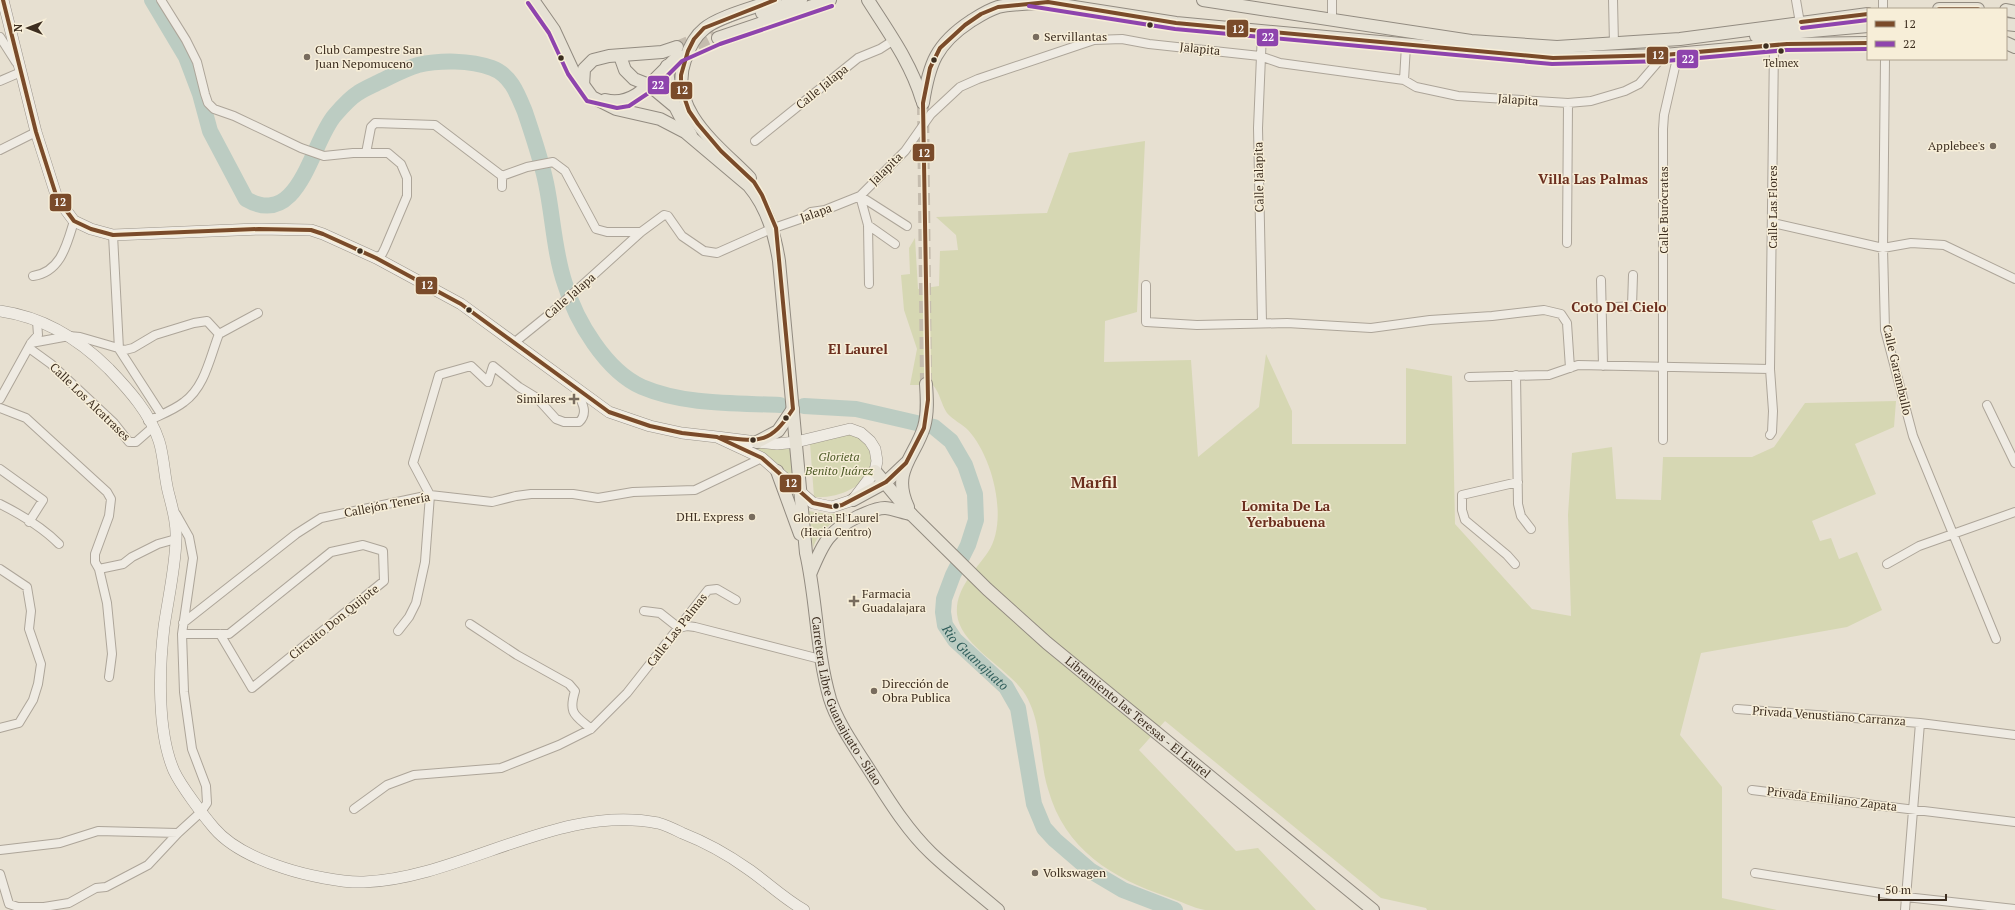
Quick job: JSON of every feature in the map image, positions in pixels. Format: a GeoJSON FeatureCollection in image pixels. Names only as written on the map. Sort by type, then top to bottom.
{"type":"FeatureCollection","features":[{"type":"Feature","properties":{"kind":"main road"},"geometry":{"type":"LineString","coordinates":[[3,0],[36,132],[57,198],[74,221],[91,229],[113,235],[259,229],[311,230],[340,240],[461,304],[515,342],[608,412],[628,420],[682,433],[777,444],[796,442],[850,429],[861,433],[870,441],[875,449],[877,461],[875,471],[853,500]]}},
{"type":"Feature","properties":{"kind":"main road"},"geometry":{"type":"LineString","coordinates":[[533,0],[554,30],[573,71],[592,96],[616,109],[660,119],[685,132],[749,186],[757,196],[774,231]]}},
{"type":"Feature","properties":{"kind":"main road"},"geometry":{"type":"LineString","coordinates":[[774,0],[704,28],[694,39],[688,51],[681,75],[681,88],[689,112],[721,151],[754,182],[762,195],[774,231]]}},
{"type":"Feature","properties":{"kind":"main road"},"geometry":{"type":"LineString","coordinates":[[801,0],[715,35],[830,0]]}},
{"type":"Feature","properties":{"kind":"main road"},"geometry":{"type":"LineString","coordinates":[[868,0],[894,40],[913,74],[923,103],[930,68],[940,48],[965,25],[982,14],[998,7],[1048,2]]}},
{"type":"Feature","properties":{"kind":"main road"},"geometry":{"type":"LineString","coordinates":[[1030,0],[1176,24],[1554,58],[1664,55],[1774,45],[1867,43]]}},
{"type":"Feature","properties":{"kind":"main road"},"geometry":{"type":"LineString","coordinates":[[1203,0],[1471,41],[1557,47],[1680,39],[1867,14]]}},
{"type":"Feature","properties":{"kind":"main road"},"geometry":{"type":"LineString","coordinates":[[1734,32],[1751,36],[1867,26]]}},
{"type":"Feature","properties":{"kind":"main road"},"geometry":{"type":"LineString","coordinates":[[1825,43],[1867,38]]}},
{"type":"Feature","properties":{"kind":"main road"},"geometry":{"type":"LineString","coordinates":[[583,86],[583,75],[589,63],[599,57],[678,52],[649,85],[627,100],[618,102],[592,96]]}},
{"type":"Feature","properties":{"kind":"main road"},"geometry":{"type":"LineString","coordinates":[[620,56],[625,70],[634,79],[649,85],[673,106]]}},
{"type":"Feature","properties":{"kind":"main road"},"geometry":{"type":"LineString","coordinates":[[667,66],[668,88],[673,106],[693,139]]}},
{"type":"Feature","properties":{"kind":"main road","name":"Carretera Libre Guanajuato - Silao"},"geometry":{"type":"LineString","coordinates":[[774,231],[793,409],[806,553],[811,572],[820,659],[830,701],[843,728],[893,807],[914,835],[931,854],[998,910]]}},
{"type":"Feature","properties":{"kind":"main road"},"geometry":{"type":"LineString","coordinates":[[0,311],[18,313],[69,336],[103,364],[135,396],[158,440],[174,512],[176,539],[164,630],[160,685],[164,732],[174,771],[201,812],[216,830],[239,848],[266,863],[306,875],[363,883],[413,875],[575,825],[615,819],[660,824],[708,844],[749,870],[790,902],[804,910]]}},
{"type":"Feature","properties":{"kind":"main road"},"geometry":{"type":"LineString","coordinates":[[911,514],[906,501],[903,481],[906,463],[924,428],[927,413],[926,384]]}},
{"type":"Feature","properties":{"kind":"main road"},"geometry":{"type":"LineString","coordinates":[[757,442],[778,431],[793,409]]}},
{"type":"Feature","properties":{"kind":"main road"},"geometry":{"type":"LineString","coordinates":[[717,437],[762,458],[813,503],[832,507],[853,500],[886,482],[906,463]]}},
{"type":"Feature","properties":{"kind":"main road"},"geometry":{"type":"LineString","coordinates":[[777,471],[806,553]]}},
{"type":"Feature","properties":{"kind":"main road","name":"Libramiento las Teresas - El Laurel"},"geometry":{"type":"LineString","coordinates":[[875,471],[886,482],[911,514],[987,589],[1047,643],[1373,910]]}},
{"type":"Feature","properties":{"kind":"main road"},"geometry":{"type":"LineString","coordinates":[[811,572],[825,540],[835,530],[848,521],[872,510],[886,508],[911,514]]}},
{"type":"Feature","properties":{"kind":"street"},"geometry":{"type":"LineString","coordinates":[[161,0],[186,40],[197,62],[208,103],[214,109],[234,116],[301,148],[324,156],[388,153],[401,164],[407,178],[407,196],[382,254],[376,258]]}},
{"type":"Feature","properties":{"kind":"street"},"geometry":{"type":"LineString","coordinates":[[1332,0],[1332,20]]}},
{"type":"Feature","properties":{"kind":"street"},"geometry":{"type":"LineString","coordinates":[[1613,0],[1614,44]]}},
{"type":"Feature","properties":{"kind":"street"},"geometry":{"type":"LineString","coordinates":[[1796,0],[1800,22]]}},
{"type":"Feature","properties":{"kind":"street","name":"Calle Jalapita"},"geometry":{"type":"LineString","coordinates":[[1262,32],[1258,128],[1262,322]]}},
{"type":"Feature","properties":{"kind":"street"},"geometry":{"type":"LineString","coordinates":[[0,37],[20,70],[0,80]]}},
{"type":"Feature","properties":{"kind":"street","name":"Jalapita"},"geometry":{"type":"LineString","coordinates":[[869,284],[868,225],[860,196],[905,151],[931,114],[960,87],[978,78],[1094,40],[1122,39],[1149,44],[1260,56],[1280,63],[1404,80],[1416,87],[1458,96],[1568,103],[1591,101],[1625,91],[1639,84],[1664,55]]}},
{"type":"Feature","properties":{"kind":"street","name":"Calle Jalapa"},"geometry":{"type":"LineString","coordinates":[[755,141],[858,58],[880,49],[894,40]]}},
{"type":"Feature","properties":{"kind":"street"},"geometry":{"type":"LineString","coordinates":[[1404,80],[1406,45]]}},
{"type":"Feature","properties":{"kind":"street","name":"Calle Las Flores"},"geometry":{"type":"LineString","coordinates":[[1770,435],[1772,432],[1773,411],[1770,369],[1774,45]]}},
{"type":"Feature","properties":{"kind":"street","name":"Calle Burócratas"},"geometry":{"type":"LineString","coordinates":[[1663,440],[1663,129],[1664,115],[1678,54]]}},
{"type":"Feature","properties":{"kind":"street","name":"Calle Garambullo"},"geometry":{"type":"LineString","coordinates":[[1885,60],[1883,248],[1885,330],[1913,436],[1996,639]]}},
{"type":"Feature","properties":{"kind":"street"},"geometry":{"type":"LineString","coordinates":[[1566,243],[1568,103]]}},
{"type":"Feature","properties":{"kind":"street"},"geometry":{"type":"LineString","coordinates":[[366,153],[371,127],[375,123],[435,125],[502,176]]}},
{"type":"Feature","properties":{"kind":"street"},"geometry":{"type":"LineString","coordinates":[[0,150],[36,132]]}},
{"type":"Feature","properties":{"kind":"street"},"geometry":{"type":"LineString","coordinates":[[502,176],[527,167],[553,162],[565,171],[596,229],[607,232],[641,232]]}},
{"type":"Feature","properties":{"kind":"street"},"geometry":{"type":"LineString","coordinates":[[502,176],[502,187]]}},
{"type":"Feature","properties":{"kind":"street"},"geometry":{"type":"LineString","coordinates":[[860,196],[907,226]]}},
{"type":"Feature","properties":{"kind":"street","name":"Jalapa"},"geometry":{"type":"LineString","coordinates":[[641,232],[664,215],[668,216],[682,236],[704,251],[717,253],[774,231],[800,219],[811,212],[825,210],[860,196]]}},
{"type":"Feature","properties":{"kind":"street"},"geometry":{"type":"LineString","coordinates":[[33,276],[44,275],[53,268],[60,258],[74,221]]}},
{"type":"Feature","properties":{"kind":"street"},"geometry":{"type":"LineString","coordinates":[[1773,223],[1883,248],[1911,243],[1944,245],[2015,279]]}},
{"type":"Feature","properties":{"kind":"street"},"geometry":{"type":"LineString","coordinates":[[868,225],[895,244]]}},
{"type":"Feature","properties":{"kind":"street","name":"Calle Jalapa"},"geometry":{"type":"LineString","coordinates":[[515,342],[557,308],[641,232]]}},
{"type":"Feature","properties":{"kind":"street"},"geometry":{"type":"LineString","coordinates":[[113,235],[119,349],[161,414]]}},
{"type":"Feature","properties":{"kind":"street"},"geometry":{"type":"LineString","coordinates":[[1601,308],[1632,306],[1634,275]]}},
{"type":"Feature","properties":{"kind":"street"},"geometry":{"type":"LineString","coordinates":[[1601,280],[1602,366]]}},
{"type":"Feature","properties":{"kind":"street"},"geometry":{"type":"LineString","coordinates":[[1146,284],[1146,322],[1197,325],[1262,322],[1370,328],[1430,320],[1492,316],[1544,310],[1561,314],[1567,324],[1570,368]]}},
{"type":"Feature","properties":{"kind":"street"},"geometry":{"type":"LineString","coordinates":[[150,425],[161,414],[184,402],[200,386],[219,334],[258,313]]}},
{"type":"Feature","properties":{"kind":"street"},"geometry":{"type":"LineString","coordinates":[[0,399],[30,345],[38,335],[37,321]]}},
{"type":"Feature","properties":{"kind":"street"},"geometry":{"type":"LineString","coordinates":[[30,345],[69,336],[80,337],[125,350],[133,348],[155,336],[194,322],[207,321],[219,334]]}},
{"type":"Feature","properties":{"kind":"street","name":"Calle Los Alcatrases"},"geometry":{"type":"LineString","coordinates":[[30,345],[114,423],[126,439],[132,443],[150,425]]}},
{"type":"Feature","properties":{"kind":"street"},"geometry":{"type":"LineString","coordinates":[[1469,377],[1549,375],[1578,365],[1663,368],[1770,369]]}},
{"type":"Feature","properties":{"kind":"street"},"geometry":{"type":"LineString","coordinates":[[398,631],[409,617],[417,596],[425,562],[430,495],[413,463],[439,375],[471,366],[488,382],[493,366],[519,387],[537,398],[556,419],[564,422],[579,422],[584,418],[585,411],[575,387]]}},
{"type":"Feature","properties":{"kind":"street"},"geometry":{"type":"LineString","coordinates":[[1516,375],[1518,504],[1521,516],[1531,528]]}},
{"type":"Feature","properties":{"kind":"street"},"geometry":{"type":"LineString","coordinates":[[1987,405],[2015,463]]}},
{"type":"Feature","properties":{"kind":"street"},"geometry":{"type":"LineString","coordinates":[[0,408],[26,418],[107,492],[112,499],[95,554],[95,562],[99,569],[107,603],[111,636],[112,654],[109,677]]}},
{"type":"Feature","properties":{"kind":"street","name":"Callejón Tenería"},"geometry":{"type":"LineString","coordinates":[[183,624],[296,534],[321,518],[430,495],[492,502],[531,494],[572,494],[598,498],[633,492],[695,490],[762,458]]}},
{"type":"Feature","properties":{"kind":"street"},"geometry":{"type":"LineString","coordinates":[[0,469],[43,500],[29,522]]}},
{"type":"Feature","properties":{"kind":"street"},"geometry":{"type":"LineString","coordinates":[[1515,564],[1508,555],[1465,520],[1462,510],[1462,495],[1518,482]]}},
{"type":"Feature","properties":{"kind":"street"},"geometry":{"type":"LineString","coordinates":[[0,504],[50,535],[59,544]]}},
{"type":"Feature","properties":{"kind":"street"},"geometry":{"type":"LineString","coordinates":[[0,874],[9,904],[18,907],[44,907],[69,904],[96,888],[106,887],[148,865],[178,833],[201,812],[207,803],[206,786],[192,749],[184,692],[182,634],[192,558],[189,537],[174,512]]}},
{"type":"Feature","properties":{"kind":"street"},"geometry":{"type":"LineString","coordinates":[[1887,564],[1919,546],[2015,512]]}},
{"type":"Feature","properties":{"kind":"street"},"geometry":{"type":"LineString","coordinates":[[99,569],[123,564],[132,557],[158,544],[176,539]]}},
{"type":"Feature","properties":{"kind":"street","name":"Circuito Don Quijote"},"geometry":{"type":"LineString","coordinates":[[182,634],[220,634],[229,634],[331,552],[363,545],[383,551],[384,581],[252,688],[220,634]]}},
{"type":"Feature","properties":{"kind":"street"},"geometry":{"type":"LineString","coordinates":[[0,569],[27,587],[31,611],[29,629],[42,664],[33,700],[19,723],[0,728]]}},
{"type":"Feature","properties":{"kind":"street","name":"Calle Las Palmas"},"geometry":{"type":"LineString","coordinates":[[354,809],[387,785],[414,775],[501,768],[559,745],[590,729],[627,693],[708,590],[717,589],[736,600]]}},
{"type":"Feature","properties":{"kind":"street"},"geometry":{"type":"LineString","coordinates":[[644,612],[660,613],[679,628],[687,626],[695,627],[820,659]]}},
{"type":"Feature","properties":{"kind":"street"},"geometry":{"type":"LineString","coordinates":[[470,624],[517,655],[568,684],[575,691],[571,706],[573,714],[590,729]]}},
{"type":"Feature","properties":{"kind":"street","name":"Privada Venustiano Carranza"},"geometry":{"type":"LineString","coordinates":[[1737,709],[1920,723],[2015,734]]}},
{"type":"Feature","properties":{"kind":"street"},"geometry":{"type":"LineString","coordinates":[[1905,910],[1920,723]]}},
{"type":"Feature","properties":{"kind":"street","name":"Privada Emiliano Zapata"},"geometry":{"type":"LineString","coordinates":[[1752,790],[2015,822]]}},
{"type":"Feature","properties":{"kind":"street"},"geometry":{"type":"LineString","coordinates":[[0,850],[60,843],[98,831],[178,833]]}},
{"type":"Feature","properties":{"kind":"street"},"geometry":{"type":"LineString","coordinates":[[1755,873],[1906,898],[2015,909]]}},
{"type":"Feature","properties":{"kind":"green space"},"geometry":{"type":"Polygon","coordinates":[[[1145,141],[1137,312],[1105,321],[1104,362],[1191,360],[1198,457],[1259,407],[1266,354],[1292,411],[1292,444],[1406,444],[1406,368],[1452,376],[1455,524],[1532,609],[1571,616],[1568,515],[1572,453],[1612,447],[1616,499],[1661,500],[1663,457],[1752,457],[1774,447],[1805,403],[1896,401],[1894,427],[1855,444],[1876,494],[1812,521],[1820,541],[1831,538],[1839,559],[1857,552],[1882,610],[1847,627],[1701,653],[1680,735],[1722,787],[1722,898],[1777,910],[1427,910],[1426,908],[1381,898],[1165,721],[1139,750],[1236,851],[1258,848],[1316,910],[1200,909],[1128,881],[1093,859],[1079,845],[1066,829],[1056,810],[1048,789],[1037,726],[1029,702],[1023,691],[1015,682],[975,646],[966,636],[960,625],[957,614],[959,596],[967,581],[988,552],[994,539],[997,524],[995,490],[991,472],[985,456],[977,442],[968,430],[947,413],[933,385],[910,385],[917,349],[904,310],[901,275],[910,274],[909,248],[915,238],[918,289],[939,286],[940,251],[958,250],[956,235],[936,217],[1047,213],[1069,153],[1145,141]]]}},
{"type":"Feature","properties":{"kind":"green space","name":"Glorieta Benito Juárez"},"geometry":{"type":"Polygon","coordinates":[[[848,434],[856,435],[869,447],[872,465],[869,473],[857,486],[840,494],[814,497],[810,443],[848,434]]]}},
{"type":"Feature","properties":{"kind":"green space"},"geometry":{"type":"Polygon","coordinates":[[[753,446],[768,449],[790,449],[793,480],[774,462],[753,446]]]}},
{"type":"Feature","properties":{"kind":"green space"},"geometry":{"type":"Polygon","coordinates":[[[809,511],[828,514],[847,513],[822,532],[813,548],[809,511]]]}},
{"type":"Feature","properties":{"kind":"waterway"},"geometry":{"type":"LineString","coordinates":[[152,0],[186,57],[200,94],[210,131],[246,199],[264,205],[279,203],[292,193],[302,179],[311,162],[326,128],[335,115],[349,100],[363,90],[397,73],[427,63],[465,62],[483,65],[499,71],[509,81],[516,92],[525,112],[537,148],[546,183],[558,259],[570,298],[585,329],[605,357],[616,369],[629,379],[642,387],[658,393],[710,402],[780,405]]}},
{"type":"Feature","properties":{"kind":"waterway","name":"Rio Guanajuato"},"geometry":{"type":"LineString","coordinates":[[804,406],[856,409],[934,427],[951,441],[965,465],[975,494],[976,520],[968,545],[953,575],[944,599],[943,612],[945,625],[955,640],[1006,687],[1018,708],[1034,804],[1044,828],[1055,840],[1091,871],[1123,890],[1175,910]]}},
{"type":"Feature","properties":{"kind":"tunnel"},"geometry":{"type":"LineString","coordinates":[[677,47],[713,31]]}},
{"type":"Feature","properties":{"kind":"tunnel"},"geometry":{"type":"LineString","coordinates":[[682,55],[718,38]]}},
{"type":"Feature","properties":{"kind":"tunnel"},"geometry":{"type":"LineString","coordinates":[[923,103],[926,384]]}},
{"type":"Feature","properties":{"kind":"transit line","name":"12"},"geometry":{"type":"LineString","coordinates":[[3,0],[36,132],[57,198],[74,221],[91,229],[113,235],[259,229],[311,230],[323,234],[376,258],[461,304],[609,412],[650,426],[682,433],[717,437],[762,458],[813,503],[832,507],[842,505],[886,482],[906,463],[924,428],[928,400],[923,103],[930,68],[940,48],[965,25],[981,14],[998,7],[1048,2],[1176,23],[1553,58],[1664,55],[1787,44],[1867,43]]}},
{"type":"Feature","properties":{"kind":"transit line","name":"12"},"geometry":{"type":"LineString","coordinates":[[721,437],[745,440],[763,438],[778,429],[793,409],[776,228],[762,195],[754,182],[721,151],[689,111],[681,88],[681,75],[688,51],[694,39],[704,28],[775,0]]}},
{"type":"Feature","properties":{"kind":"transit line","name":"22"},"geometry":{"type":"LineString","coordinates":[[528,3],[549,33],[568,74],[587,101],[617,108],[629,106],[653,90],[682,61],[720,44],[832,6]]}},
{"type":"Feature","properties":{"kind":"transit line","name":"22"},"geometry":{"type":"LineString","coordinates":[[1029,6],[1175,29],[1552,64],[1665,61],[1787,50],[1867,49]]}},
{"type":"Feature","properties":{"kind":"transit line","name":"12"},"geometry":{"type":"LineString","coordinates":[[1801,22],[1867,14]]}},
{"type":"Feature","properties":{"kind":"transit line","name":"22"},"geometry":{"type":"LineString","coordinates":[[1802,28],[1867,20]]}},
{"type":"Feature","properties":{"kind":"place","name":"Servillantas"},"geometry":{"type":"Point","coordinates":[1036,37]}},
{"type":"Feature","properties":{"kind":"place","name":"Telmex"},"geometry":{"type":"Point","coordinates":[1781,51]}},
{"type":"Feature","properties":{"kind":"place","name":"Club Campestre San Juan Nepomuceno"},"geometry":{"type":"Point","coordinates":[307,57]}},
{"type":"Feature","properties":{"kind":"place","name":"Applebee's"},"geometry":{"type":"Point","coordinates":[1993,146]}},
{"type":"Feature","properties":{"kind":"place","name":"Similares"},"geometry":{"type":"Point","coordinates":[574,399]}},
{"type":"Feature","properties":{"kind":"place","name":"Glorieta El Laurel (Hacia Centro)"},"geometry":{"type":"Point","coordinates":[836,506]}},
{"type":"Feature","properties":{"kind":"place","name":"DHL Express"},"geometry":{"type":"Point","coordinates":[752,517]}},
{"type":"Feature","properties":{"kind":"place","name":"Farmacia Guadalajara"},"geometry":{"type":"Point","coordinates":[854,601]}},
{"type":"Feature","properties":{"kind":"place","name":"Dirección de Obra Publica"},"geometry":{"type":"Point","coordinates":[874,691]}},
{"type":"Feature","properties":{"kind":"place","name":"Volkswagen"},"geometry":{"type":"Point","coordinates":[1035,873]}},
{"type":"Feature","properties":{"kind":"district","name":"Villa Las Palmas"},"geometry":{"type":"Point","coordinates":[1593,179]}},
{"type":"Feature","properties":{"kind":"district","name":"Coto Del Cielo"},"geometry":{"type":"Point","coordinates":[1619,307]}},
{"type":"Feature","properties":{"kind":"district","name":"El Laurel"},"geometry":{"type":"Point","coordinates":[858,349]}},
{"type":"Feature","properties":{"kind":"district","name":"Marfil"},"geometry":{"type":"Point","coordinates":[1094,482]}},
{"type":"Feature","properties":{"kind":"district","name":"Lomita De La Yerbabuena"},"geometry":{"type":"Point","coordinates":[1286,514]}}]}
